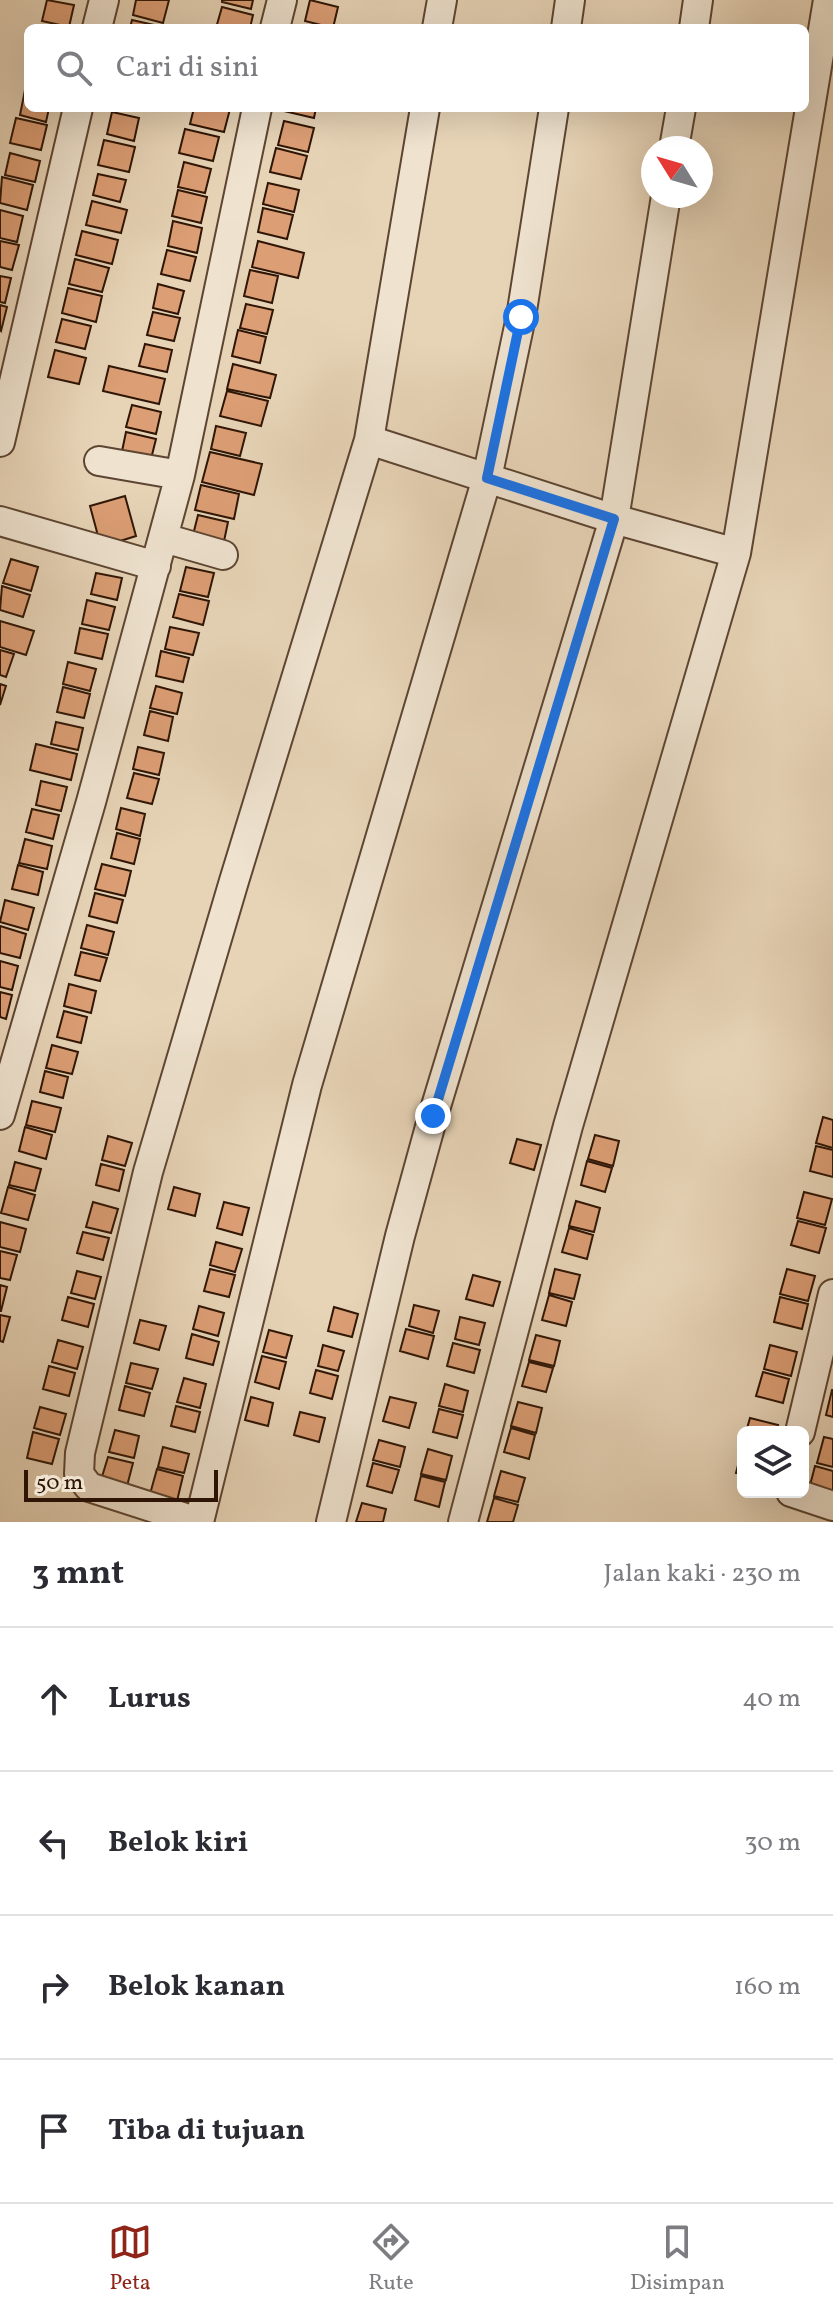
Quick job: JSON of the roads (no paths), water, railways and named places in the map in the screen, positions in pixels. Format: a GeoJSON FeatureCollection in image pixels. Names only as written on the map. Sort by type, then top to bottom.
{"type":"FeatureCollection","features":[{"type":"Feature","properties":{"kind":"street"},"geometry":{"type":"LineString","coordinates":[[98,24],[104,0]]}},
{"type":"Feature","properties":{"kind":"street"},"geometry":{"type":"LineString","coordinates":[[276,24],[282,0]]}},
{"type":"Feature","properties":{"kind":"street"},"geometry":{"type":"LineString","coordinates":[[438,24],[442,0]]}},
{"type":"Feature","properties":{"kind":"street"},"geometry":{"type":"LineString","coordinates":[[567,24],[570,0]]}},
{"type":"Feature","properties":{"kind":"street"},"geometry":{"type":"LineString","coordinates":[[695,24],[698,0]]}},
{"type":"Feature","properties":{"kind":"street"},"geometry":{"type":"LineString","coordinates":[[463,1522],[568,1126],[736,553],[828,0]]}},
{"type":"Feature","properties":{"kind":"street"},"geometry":{"type":"LineString","coordinates":[[0,442],[77,112]]}},
{"type":"Feature","properties":{"kind":"street"},"geometry":{"type":"LineString","coordinates":[[0,1115],[164,538],[256,112]]}},
{"type":"Feature","properties":{"kind":"street"},"geometry":{"type":"LineString","coordinates":[[424,112],[369,440],[148,1172],[80,1453],[79,1474],[89,1487],[198,1522],[307,1085],[487,478],[521,317],[553,112]]}},
{"type":"Feature","properties":{"kind":"street"},"geometry":{"type":"LineString","coordinates":[[676,136],[680,112]]}},
{"type":"Feature","properties":{"kind":"street"},"geometry":{"type":"LineString","coordinates":[[331,1522],[396,1250],[433,1116],[614,519],[664,208]]}},
{"type":"Feature","properties":{"kind":"street"},"geometry":{"type":"LineString","coordinates":[[369,440],[614,519],[736,553]]}},
{"type":"Feature","properties":{"kind":"street"},"geometry":{"type":"LineString","coordinates":[[99,461],[180,475]]}},
{"type":"Feature","properties":{"kind":"street"},"geometry":{"type":"LineString","coordinates":[[0,521],[156,566]]}},
{"type":"Feature","properties":{"kind":"street"},"geometry":{"type":"LineString","coordinates":[[164,538],[223,555]]}},
{"type":"Feature","properties":{"kind":"street"},"geometry":{"type":"LineString","coordinates":[[801,1426],[833,1294]]}},
{"type":"Feature","properties":{"kind":"street"},"geometry":{"type":"LineString","coordinates":[[809,1498],[833,1506]]}}]}
